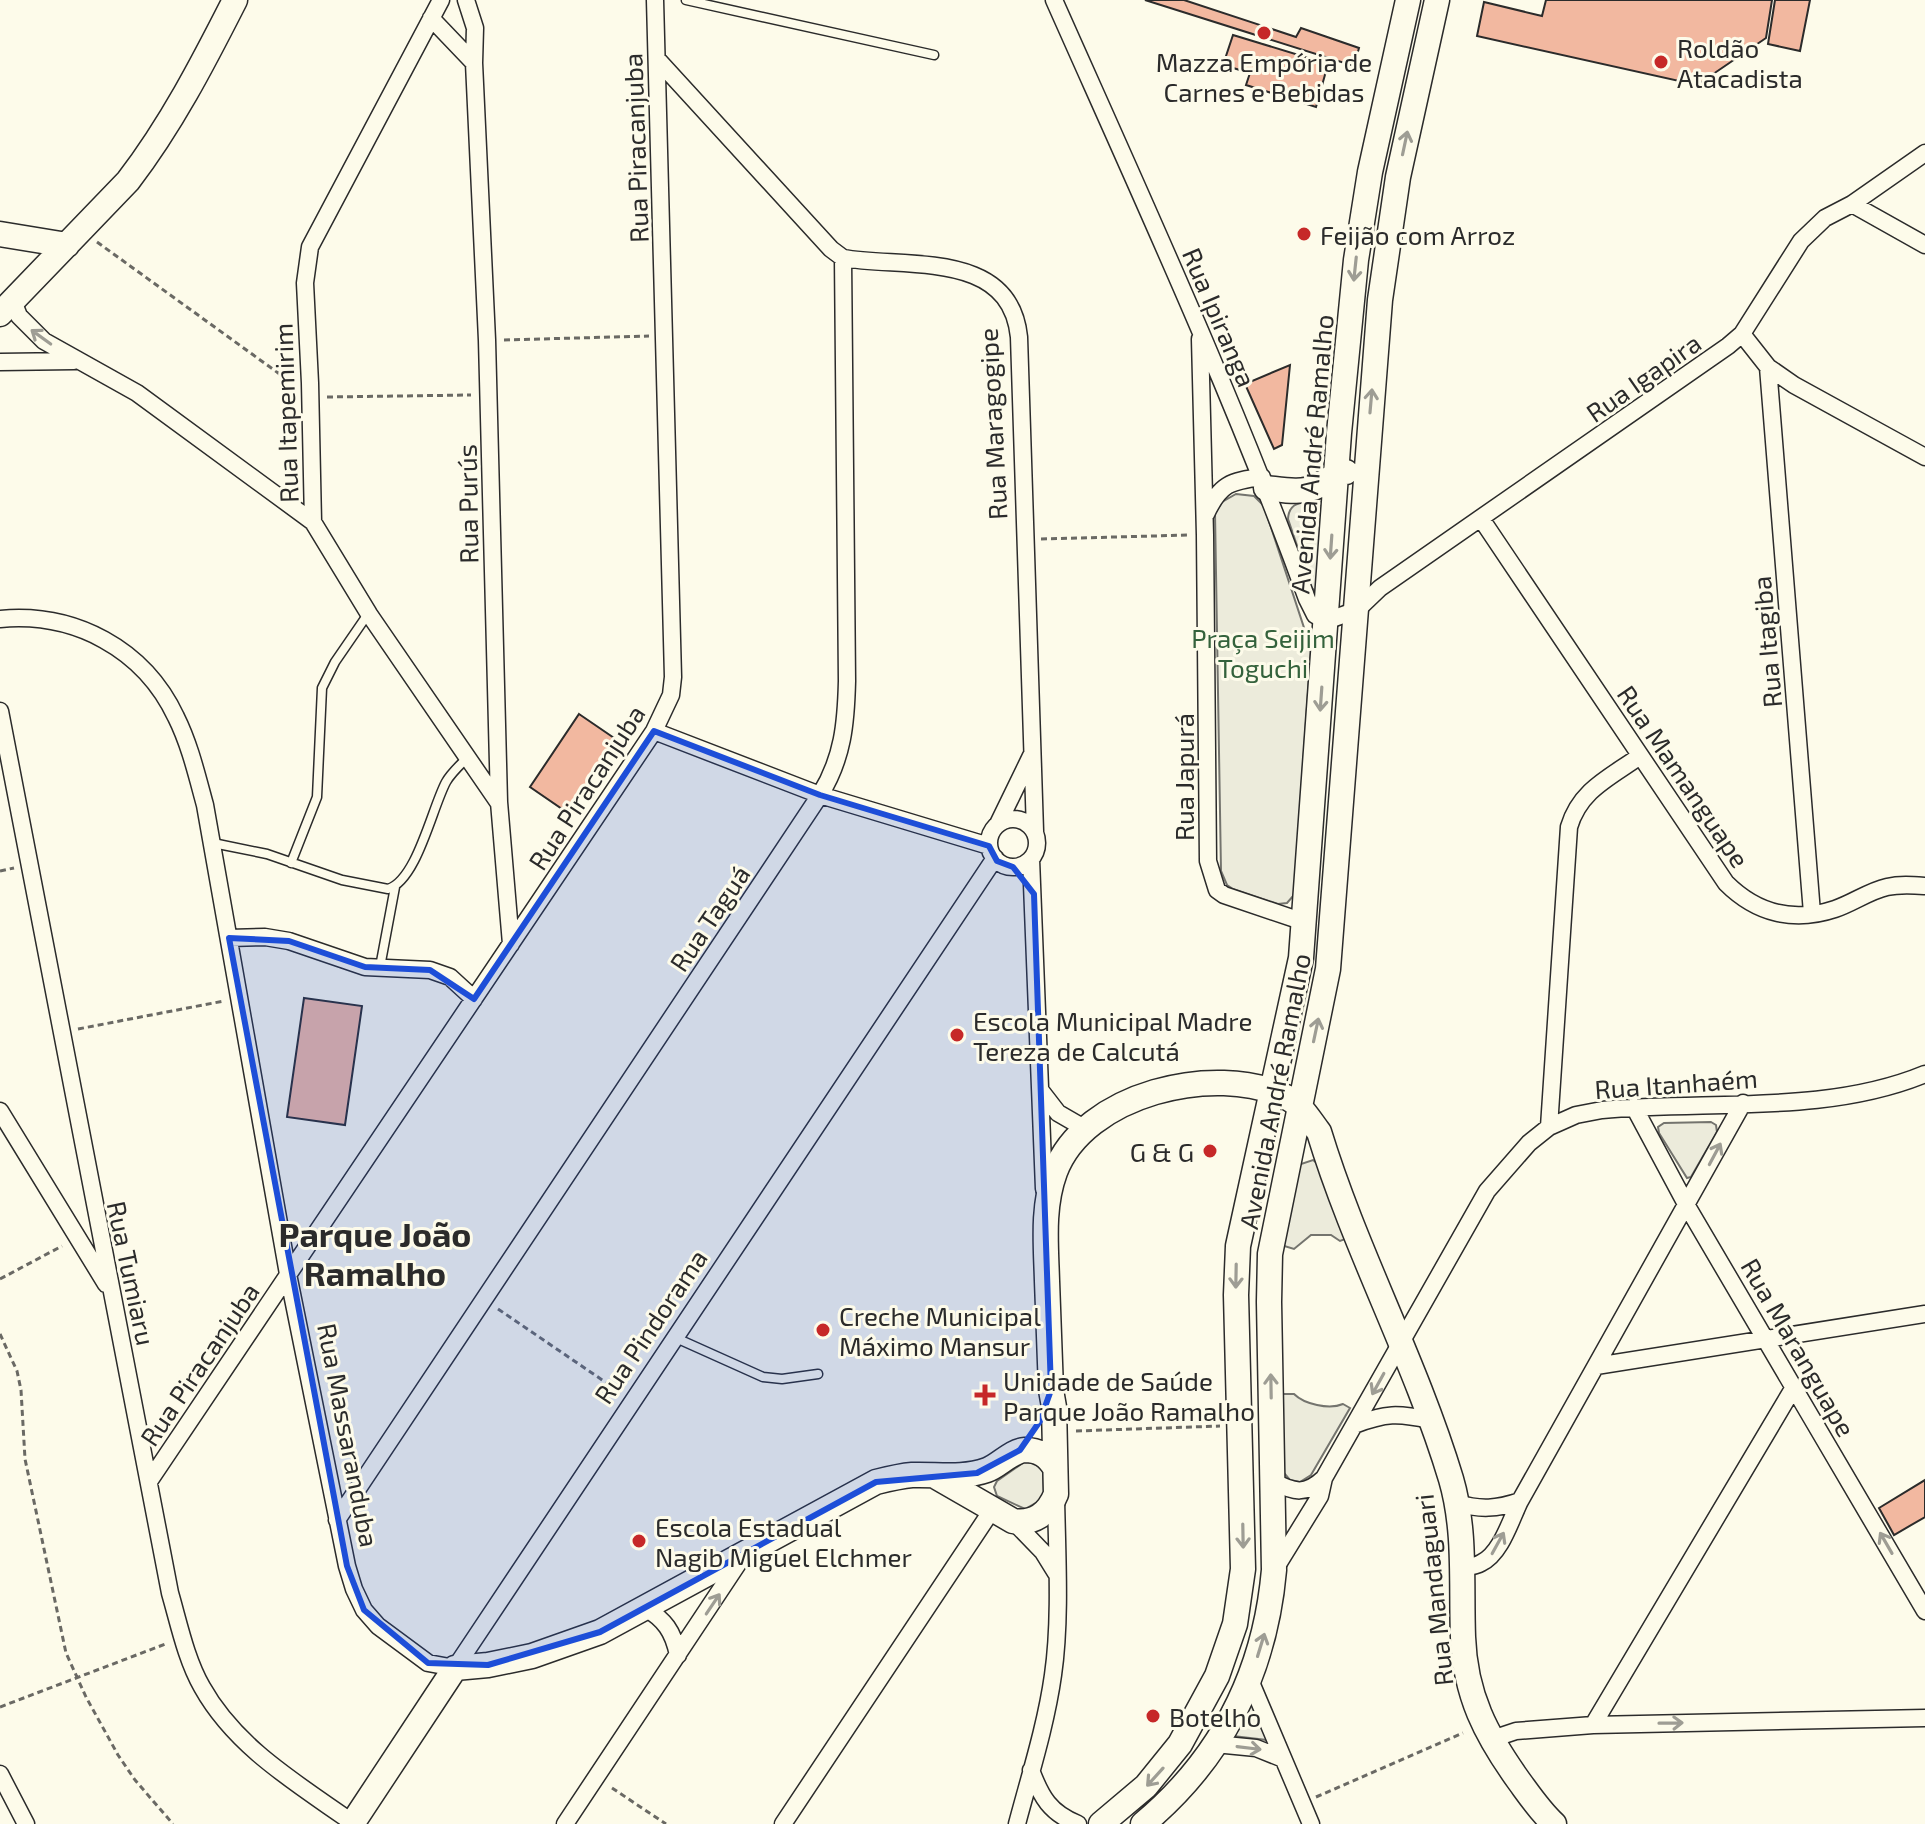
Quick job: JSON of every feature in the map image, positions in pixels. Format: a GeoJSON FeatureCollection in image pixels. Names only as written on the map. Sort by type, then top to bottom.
{"type":"FeatureCollection","features":[{"type":"Feature","properties":{"kind":"main road"},"geometry":{"type":"LineString","coordinates":[[6,308],[145,159],[189,91],[235,0]]}},
{"type":"Feature","properties":{"kind":"main road","name":"Avenida André Ramalho"},"geometry":{"type":"LineString","coordinates":[[1101,1824],[1162,1769],[1196,1719],[1217,1676],[1235,1624],[1243,1569],[1236,1295],[1241,1229],[1294,996],[1304,922],[1356,260],[1370,172],[1408,0]]}},
{"type":"Feature","properties":{"kind":"main road","name":"Avenida André Ramalho"},"geometry":{"type":"LineString","coordinates":[[1143,1824],[1189,1780],[1215,1744],[1250,1680],[1265,1634],[1274,1570],[1269,1302],[1272,1236],[1328,969],[1386,256],[1398,177],[1437,0]]}},
{"type":"Feature","properties":{"kind":"main road"},"geometry":{"type":"LineString","coordinates":[[0,234],[74,238]]}},
{"type":"Feature","properties":{"kind":"main road"},"geometry":{"type":"LineString","coordinates":[[1264,482],[1303,491],[1316,487],[1337,472],[1358,473],[1366,478]]}},
{"type":"Feature","properties":{"kind":"main road"},"geometry":{"type":"LineString","coordinates":[[935,1476],[997,1512],[1022,1522],[1037,1518],[1052,1504],[1056,1494],[1045,1221],[1056,1170],[1064,1153],[1084,1128],[1144,1095],[1170,1087],[1221,1083],[1249,1086],[1285,1096],[1299,1106]]}},
{"type":"Feature","properties":{"kind":"main road"},"geometry":{"type":"LineString","coordinates":[[1221,1083],[1266,1117],[1291,1141],[1326,1156]]}},
{"type":"Feature","properties":{"kind":"main road","name":"Rua Mandaguari"},"geometry":{"type":"LineString","coordinates":[[1299,1106],[1319,1132],[1401,1342],[1457,1503],[1466,1666],[1470,1688],[1487,1732],[1528,1794],[1554,1824]]}},
{"type":"Feature","properties":{"kind":"main road"},"geometry":{"type":"LineString","coordinates":[[1241,1229],[1272,1236]]}},
{"type":"Feature","properties":{"kind":"main road"},"geometry":{"type":"LineString","coordinates":[[997,1512],[985,1485],[991,1469],[1020,1450],[1040,1421],[1051,1390]]}},
{"type":"Feature","properties":{"kind":"main road"},"geometry":{"type":"LineString","coordinates":[[1020,1450],[1044,1455],[1055,1468]]}},
{"type":"Feature","properties":{"kind":"main road","name":"Rua Massaranduba"},"geometry":{"type":"LineString","coordinates":[[455,1668],[508,1662],[567,1646],[600,1632],[876,1482],[905,1476],[963,1476],[991,1469]]}},
{"type":"Feature","properties":{"kind":"main road","name":"Rua Pindorama"},"geometry":{"type":"LineString","coordinates":[[352,1823],[455,1668]]}},
{"type":"Feature","properties":{"kind":"main road"},"geometry":{"type":"LineString","coordinates":[[1217,1676],[1232,1674],[1250,1680]]}},
{"type":"Feature","properties":{"kind":"main road"},"geometry":{"type":"LineString","coordinates":[[1196,1719],[1215,1744]]}},
{"type":"Feature","properties":{"kind":"street","name":"Rua Itapemirim"},"geometry":{"type":"LineString","coordinates":[[441,0],[310,247],[305,283],[313,522],[369,614],[499,802]]}},
{"type":"Feature","properties":{"kind":"street","name":"Rua Purús"},"geometry":{"type":"LineString","coordinates":[[466,0],[475,28],[499,802],[511,944]]}},
{"type":"Feature","properties":{"kind":"street","name":"Rua Piracanjuba"},"geometry":{"type":"LineString","coordinates":[[150,1480],[654,731],[671,695],[673,677],[655,0]]}},
{"type":"Feature","properties":{"kind":"street","name":"Rua Ipiranga"},"geometry":{"type":"LineString","coordinates":[[1054,0],[1200,329],[1264,482],[1307,599],[1315,615],[1326,621]]}},
{"type":"Feature","properties":{"kind":"street"},"geometry":{"type":"LineString","coordinates":[[431,18],[474,63]]}},
{"type":"Feature","properties":{"kind":"street"},"geometry":{"type":"LineString","coordinates":[[657,59],[831,249],[843,258]]}},
{"type":"Feature","properties":{"kind":"street","name":"Rua Igapira"},"geometry":{"type":"LineString","coordinates":[[1357,610],[1380,588],[1482,520],[1742,334],[1801,241],[1825,218],[1852,204],[1925,153]]}},
{"type":"Feature","properties":{"kind":"street"},"geometry":{"type":"LineString","coordinates":[[1852,204],[1925,245]]}},
{"type":"Feature","properties":{"kind":"street","name":"Rua Maragogipe"},"geometry":{"type":"LineString","coordinates":[[843,258],[959,269],[997,287],[1015,314],[1019,337],[1035,831]]}},
{"type":"Feature","properties":{"kind":"street","name":"Rua Taguá"},"geometry":{"type":"LineString","coordinates":[[337,1520],[820,795],[840,757],[846,724],[843,258]]}},
{"type":"Feature","properties":{"kind":"street"},"geometry":{"type":"LineString","coordinates":[[6,308],[19,316],[37,335],[137,393],[313,522]]}},
{"type":"Feature","properties":{"kind":"street","name":"Rua Japurá"},"geometry":{"type":"LineString","coordinates":[[1200,329],[1208,861],[1217,890],[1224,895],[1304,922]]}},
{"type":"Feature","properties":{"kind":"street"},"geometry":{"type":"LineString","coordinates":[[1742,334],[1768,367],[1794,385],[1925,457]]}},
{"type":"Feature","properties":{"kind":"street"},"geometry":{"type":"LineString","coordinates":[[0,362],[82,361]]}},
{"type":"Feature","properties":{"kind":"street","name":"Rua Itagiba"},"geometry":{"type":"LineString","coordinates":[[1768,367],[1812,913]]}},
{"type":"Feature","properties":{"kind":"street"},"geometry":{"type":"LineString","coordinates":[[1205,515],[1221,488],[1237,480],[1264,482]]}},
{"type":"Feature","properties":{"kind":"street","name":"Rua Mamanguape"},"geometry":{"type":"LineString","coordinates":[[1482,520],[1726,883],[1738,894],[1761,909],[1778,913],[1812,913],[1835,909],[1885,887],[1925,886]]}},
{"type":"Feature","properties":{"kind":"street"},"geometry":{"type":"LineString","coordinates":[[1326,621],[1357,610]]}},
{"type":"Feature","properties":{"kind":"street","name":"Rua Massaranduba"},"geometry":{"type":"LineString","coordinates":[[0,619],[28,619],[81,628],[111,642],[137,662],[163,695],[187,743],[205,805],[288,1274],[337,1520],[354,1589],[364,1610],[378,1626],[428,1663],[455,1668]]}},
{"type":"Feature","properties":{"kind":"street","name":"Rua Tumiaru"},"geometry":{"type":"LineString","coordinates":[[0,711],[170,1593],[183,1638],[202,1686],[233,1731],[267,1762],[352,1823]]}},
{"type":"Feature","properties":{"kind":"street"},"geometry":{"type":"LineString","coordinates":[[654,731],[820,795],[992,852],[1004,865],[1021,866],[1031,859],[1037,848],[1035,831],[1022,820],[1006,820],[992,830],[992,852]]}},
{"type":"Feature","properties":{"kind":"street","name":"Rua Maragogipe"},"geometry":{"type":"LineString","coordinates":[[998,824],[1031,755]]}},
{"type":"Feature","properties":{"kind":"street"},"geometry":{"type":"LineString","coordinates":[[1549,1127],[1569,827],[1575,809],[1586,794],[1640,756]]}},
{"type":"Feature","properties":{"kind":"street","name":"Rua Pindorama"},"geometry":{"type":"LineString","coordinates":[[455,1668],[634,1401],[992,852]]}},
{"type":"Feature","properties":{"kind":"street"},"geometry":{"type":"LineString","coordinates":[[1031,859],[1045,1221]]}},
{"type":"Feature","properties":{"kind":"street"},"geometry":{"type":"LineString","coordinates":[[1013,867],[1034,894]]}},
{"type":"Feature","properties":{"kind":"street"},"geometry":{"type":"LineString","coordinates":[[229,938],[265,937],[289,941],[342,961],[380,968],[443,973],[474,999]]}},
{"type":"Feature","properties":{"kind":"street","name":"Rua Itanhaém"},"geometry":{"type":"LineString","coordinates":[[1274,1570],[1320,1496],[1324,1478],[1487,1191],[1529,1143],[1549,1127],[1576,1115],[1634,1107],[1830,1098],[1871,1092],[1925,1074]]}},
{"type":"Feature","properties":{"kind":"street"},"geometry":{"type":"LineString","coordinates":[[1040,1090],[1058,1113],[1084,1128]]}},
{"type":"Feature","properties":{"kind":"street"},"geometry":{"type":"LineString","coordinates":[[1462,1568],[1482,1563],[1491,1556],[1743,1103]]}},
{"type":"Feature","properties":{"kind":"street","name":"Rua Maranguape"},"geometry":{"type":"LineString","coordinates":[[1634,1107],[1687,1206],[1925,1611]]}},
{"type":"Feature","properties":{"kind":"street"},"geometry":{"type":"LineString","coordinates":[[0,1111],[111,1292]]}},
{"type":"Feature","properties":{"kind":"street"},"geometry":{"type":"LineString","coordinates":[[1596,1366],[1925,1314]]}},
{"type":"Feature","properties":{"kind":"street"},"geometry":{"type":"LineString","coordinates":[[1593,1725],[1794,1387]]}},
{"type":"Feature","properties":{"kind":"street"},"geometry":{"type":"LineString","coordinates":[[1354,1425],[1394,1413],[1430,1420]]}},
{"type":"Feature","properties":{"kind":"street"},"geometry":{"type":"LineString","coordinates":[[1273,1481],[1296,1492],[1310,1489],[1324,1478]]}},
{"type":"Feature","properties":{"kind":"street"},"geometry":{"type":"LineString","coordinates":[[1017,1824],[1054,1673],[1057,1647],[1056,1494]]}},
{"type":"Feature","properties":{"kind":"street"},"geometry":{"type":"LineString","coordinates":[[1457,1503],[1488,1509],[1520,1501]]}},
{"type":"Feature","properties":{"kind":"street"},"geometry":{"type":"LineString","coordinates":[[783,1824],[997,1512],[1043,1552],[1056,1573]]}},
{"type":"Feature","properties":{"kind":"street"},"geometry":{"type":"LineString","coordinates":[[565,1824],[746,1551]]}},
{"type":"Feature","properties":{"kind":"street"},"geometry":{"type":"LineString","coordinates":[[644,1607],[664,1620],[673,1634],[678,1655]]}},
{"type":"Feature","properties":{"kind":"street"},"geometry":{"type":"LineString","coordinates":[[1250,1680],[1311,1824]]}},
{"type":"Feature","properties":{"kind":"street"},"geometry":{"type":"LineString","coordinates":[[1487,1732],[1593,1725],[1925,1718]]}},
{"type":"Feature","properties":{"kind":"street"},"geometry":{"type":"LineString","coordinates":[[1215,1744],[1256,1748],[1281,1758]]}},
{"type":"Feature","properties":{"kind":"street"},"geometry":{"type":"LineString","coordinates":[[1031,1770],[1043,1801],[1059,1815],[1078,1824]]}},
{"type":"Feature","properties":{"kind":"street"},"geometry":{"type":"LineString","coordinates":[[0,1774],[26,1824]]}},
{"type":"Feature","properties":{"kind":"lane"},"geometry":{"type":"LineString","coordinates":[[686,0],[934,55]]}},
{"type":"Feature","properties":{"kind":"lane"},"geometry":{"type":"LineString","coordinates":[[291,863],[317,797],[322,688],[335,662],[369,614]]}},
{"type":"Feature","properties":{"kind":"lane"},"geometry":{"type":"LineString","coordinates":[[211,843],[267,854],[342,880],[388,889],[395,887],[404,878],[420,846],[448,779],[467,757]]}},
{"type":"Feature","properties":{"kind":"lane"},"geometry":{"type":"LineString","coordinates":[[380,968],[395,887]]}},
{"type":"Feature","properties":{"kind":"lane"},"geometry":{"type":"LineString","coordinates":[[675,1338],[763,1377],[782,1379],[818,1374]]}},
{"type":"Feature","properties":{"kind":"path"},"geometry":{"type":"LineString","coordinates":[[74,238],[310,397],[488,395]]}},
{"type":"Feature","properties":{"kind":"path"},"geometry":{"type":"LineString","coordinates":[[487,340],[664,335]]}},
{"type":"Feature","properties":{"kind":"path"},"geometry":{"type":"LineString","coordinates":[[1025,540],[1205,535]]}},
{"type":"Feature","properties":{"kind":"path"},"geometry":{"type":"LineString","coordinates":[[61,1033],[240,998]]}},
{"type":"Feature","properties":{"kind":"path"},"geometry":{"type":"LineString","coordinates":[[0,1279],[76,1238]]}},
{"type":"Feature","properties":{"kind":"path"},"geometry":{"type":"LineString","coordinates":[[484,1299],[634,1401]]}},
{"type":"Feature","properties":{"kind":"path"},"geometry":{"type":"LineString","coordinates":[[0,1334],[17,1371],[25,1459],[61,1631],[76,1677],[118,1755],[173,1824]]}},
{"type":"Feature","properties":{"kind":"path"},"geometry":{"type":"LineString","coordinates":[[1054,1432],[1240,1425]]}},
{"type":"Feature","properties":{"kind":"path"},"geometry":{"type":"LineString","coordinates":[[0,1707],[183,1638]]}},
{"type":"Feature","properties":{"kind":"path"},"geometry":{"type":"LineString","coordinates":[[1302,1803],[1487,1732]]}},
{"type":"Feature","properties":{"kind":"path"},"geometry":{"type":"LineString","coordinates":[[596,1776],[666,1824]]}},
{"type":"Feature","properties":{"kind":"highlighted area"},"geometry":{"type":"Polygon","coordinates":[[[654,731],[820,795],[989,846],[997,861],[1013,867],[1034,894],[1051,1390],[1040,1421],[1020,1450],[977,1473],[876,1482],[600,1632],[488,1665],[428,1663],[364,1610],[347,1566],[229,938],[289,941],[365,967],[430,970],[474,999],[654,731]]]}},
{"type":"Feature","properties":{"kind":"green space","name":"Praça Seijim Toguchi"},"geometry":{"type":"Polygon","coordinates":[[[1236,494],[1254,496],[1264,506],[1311,649],[1294,895],[1287,903],[1278,904],[1233,889],[1227,885],[1221,871],[1215,513],[1222,502],[1236,494]]]}},
{"type":"Feature","properties":{"kind":"green space"},"geometry":{"type":"Polygon","coordinates":[[[1313,500],[1320,502],[1323,508],[1317,594],[1311,587],[1288,519],[1293,507],[1313,500]]]}},
{"type":"Feature","properties":{"kind":"green space"},"geometry":{"type":"Polygon","coordinates":[[[1711,1122],[1716,1125],[1717,1132],[1691,1177],[1687,1178],[1658,1127],[1664,1123],[1711,1122]]]}},
{"type":"Feature","properties":{"kind":"green space"},"geometry":{"type":"Polygon","coordinates":[[[1313,1160],[1318,1164],[1348,1238],[1340,1241],[1331,1235],[1311,1235],[1294,1249],[1281,1245],[1298,1165],[1313,1160]]]}},
{"type":"Feature","properties":{"kind":"green space"},"geometry":{"type":"Polygon","coordinates":[[[1281,1394],[1294,1394],[1317,1405],[1343,1404],[1350,1408],[1311,1475],[1300,1482],[1290,1480],[1284,1473],[1281,1394]]]}},
{"type":"Feature","properties":{"kind":"green space"},"geometry":{"type":"Polygon","coordinates":[[[1027,1460],[1043,1468],[1044,1494],[1041,1500],[1025,1509],[997,1496],[994,1487],[997,1481],[1027,1460]]]}},
{"type":"Feature","properties":{"kind":"green space"},"geometry":{"type":"Polygon","coordinates":[[[1251,1701],[1267,1740],[1233,1736],[1251,1701]]]}},
{"type":"Feature","properties":{"kind":"building","name":"Mazza Empória de Carnes e Bebidas"},"geometry":{"type":"Polygon","coordinates":[[[1145,0],[1184,0],[1296,37],[1301,28],[1359,48],[1354,66],[1145,0]]]}},
{"type":"Feature","properties":{"kind":"building","name":"Roldão Atacadista"},"geometry":{"type":"Polygon","coordinates":[[[1546,0],[1772,0],[1766,38],[1697,85],[1477,36],[1484,2],[1542,16],[1546,0]]]}},
{"type":"Feature","properties":{"kind":"building"},"geometry":{"type":"Polygon","coordinates":[[[1775,0],[1810,0],[1800,51],[1768,44],[1775,0]]]}},
{"type":"Feature","properties":{"kind":"building"},"geometry":{"type":"Polygon","coordinates":[[[1233,35],[1328,64],[1316,107],[1246,85],[1250,73],[1223,65],[1233,35]]]}},
{"type":"Feature","properties":{"kind":"building"},"geometry":{"type":"Polygon","coordinates":[[[1290,365],[1282,445],[1274,449],[1245,384],[1290,365]]]}},
{"type":"Feature","properties":{"kind":"building"},"geometry":{"type":"Polygon","coordinates":[[[579,714],[617,740],[568,813],[530,787],[579,714]]]}},
{"type":"Feature","properties":{"kind":"building"},"geometry":{"type":"Polygon","coordinates":[[[304,998],[362,1006],[345,1125],[287,1117],[304,998]]]}},
{"type":"Feature","properties":{"kind":"building"},"geometry":{"type":"Polygon","coordinates":[[[1925,1480],[1925,1517],[1894,1535],[1879,1508],[1925,1480]]]}},
{"type":"Feature","properties":{"kind":"place","name":"Mazza Empória de Carnes e Bebidas"},"geometry":{"type":"Point","coordinates":[1264,33]}},
{"type":"Feature","properties":{"kind":"place","name":"Roldão Atacadista"},"geometry":{"type":"Point","coordinates":[1661,62]}},
{"type":"Feature","properties":{"kind":"place","name":"Feijão com Arroz"},"geometry":{"type":"Point","coordinates":[1304,234]}},
{"type":"Feature","properties":{"kind":"place","name":"Escola Municipal Madre Tereza de Calcutá"},"geometry":{"type":"Point","coordinates":[957,1035]}},
{"type":"Feature","properties":{"kind":"place","name":"G & G"},"geometry":{"type":"Point","coordinates":[1210,1151]}},
{"type":"Feature","properties":{"kind":"place","name":"Creche Municipal Máximo Mansur"},"geometry":{"type":"Point","coordinates":[823,1330]}},
{"type":"Feature","properties":{"kind":"place","name":"Unidade de Saúde Parque João Ramalho"},"geometry":{"type":"Point","coordinates":[985,1395]}},
{"type":"Feature","properties":{"kind":"place","name":"Escola Estadual Nagib Miguel Elchmer"},"geometry":{"type":"Point","coordinates":[639,1541]}},
{"type":"Feature","properties":{"kind":"place","name":"Botelho"},"geometry":{"type":"Point","coordinates":[1153,1716]}},
{"type":"Feature","properties":{"kind":"district","name":"Parque João Ramalho"},"geometry":{"type":"Point","coordinates":[375,1252]}}]}
